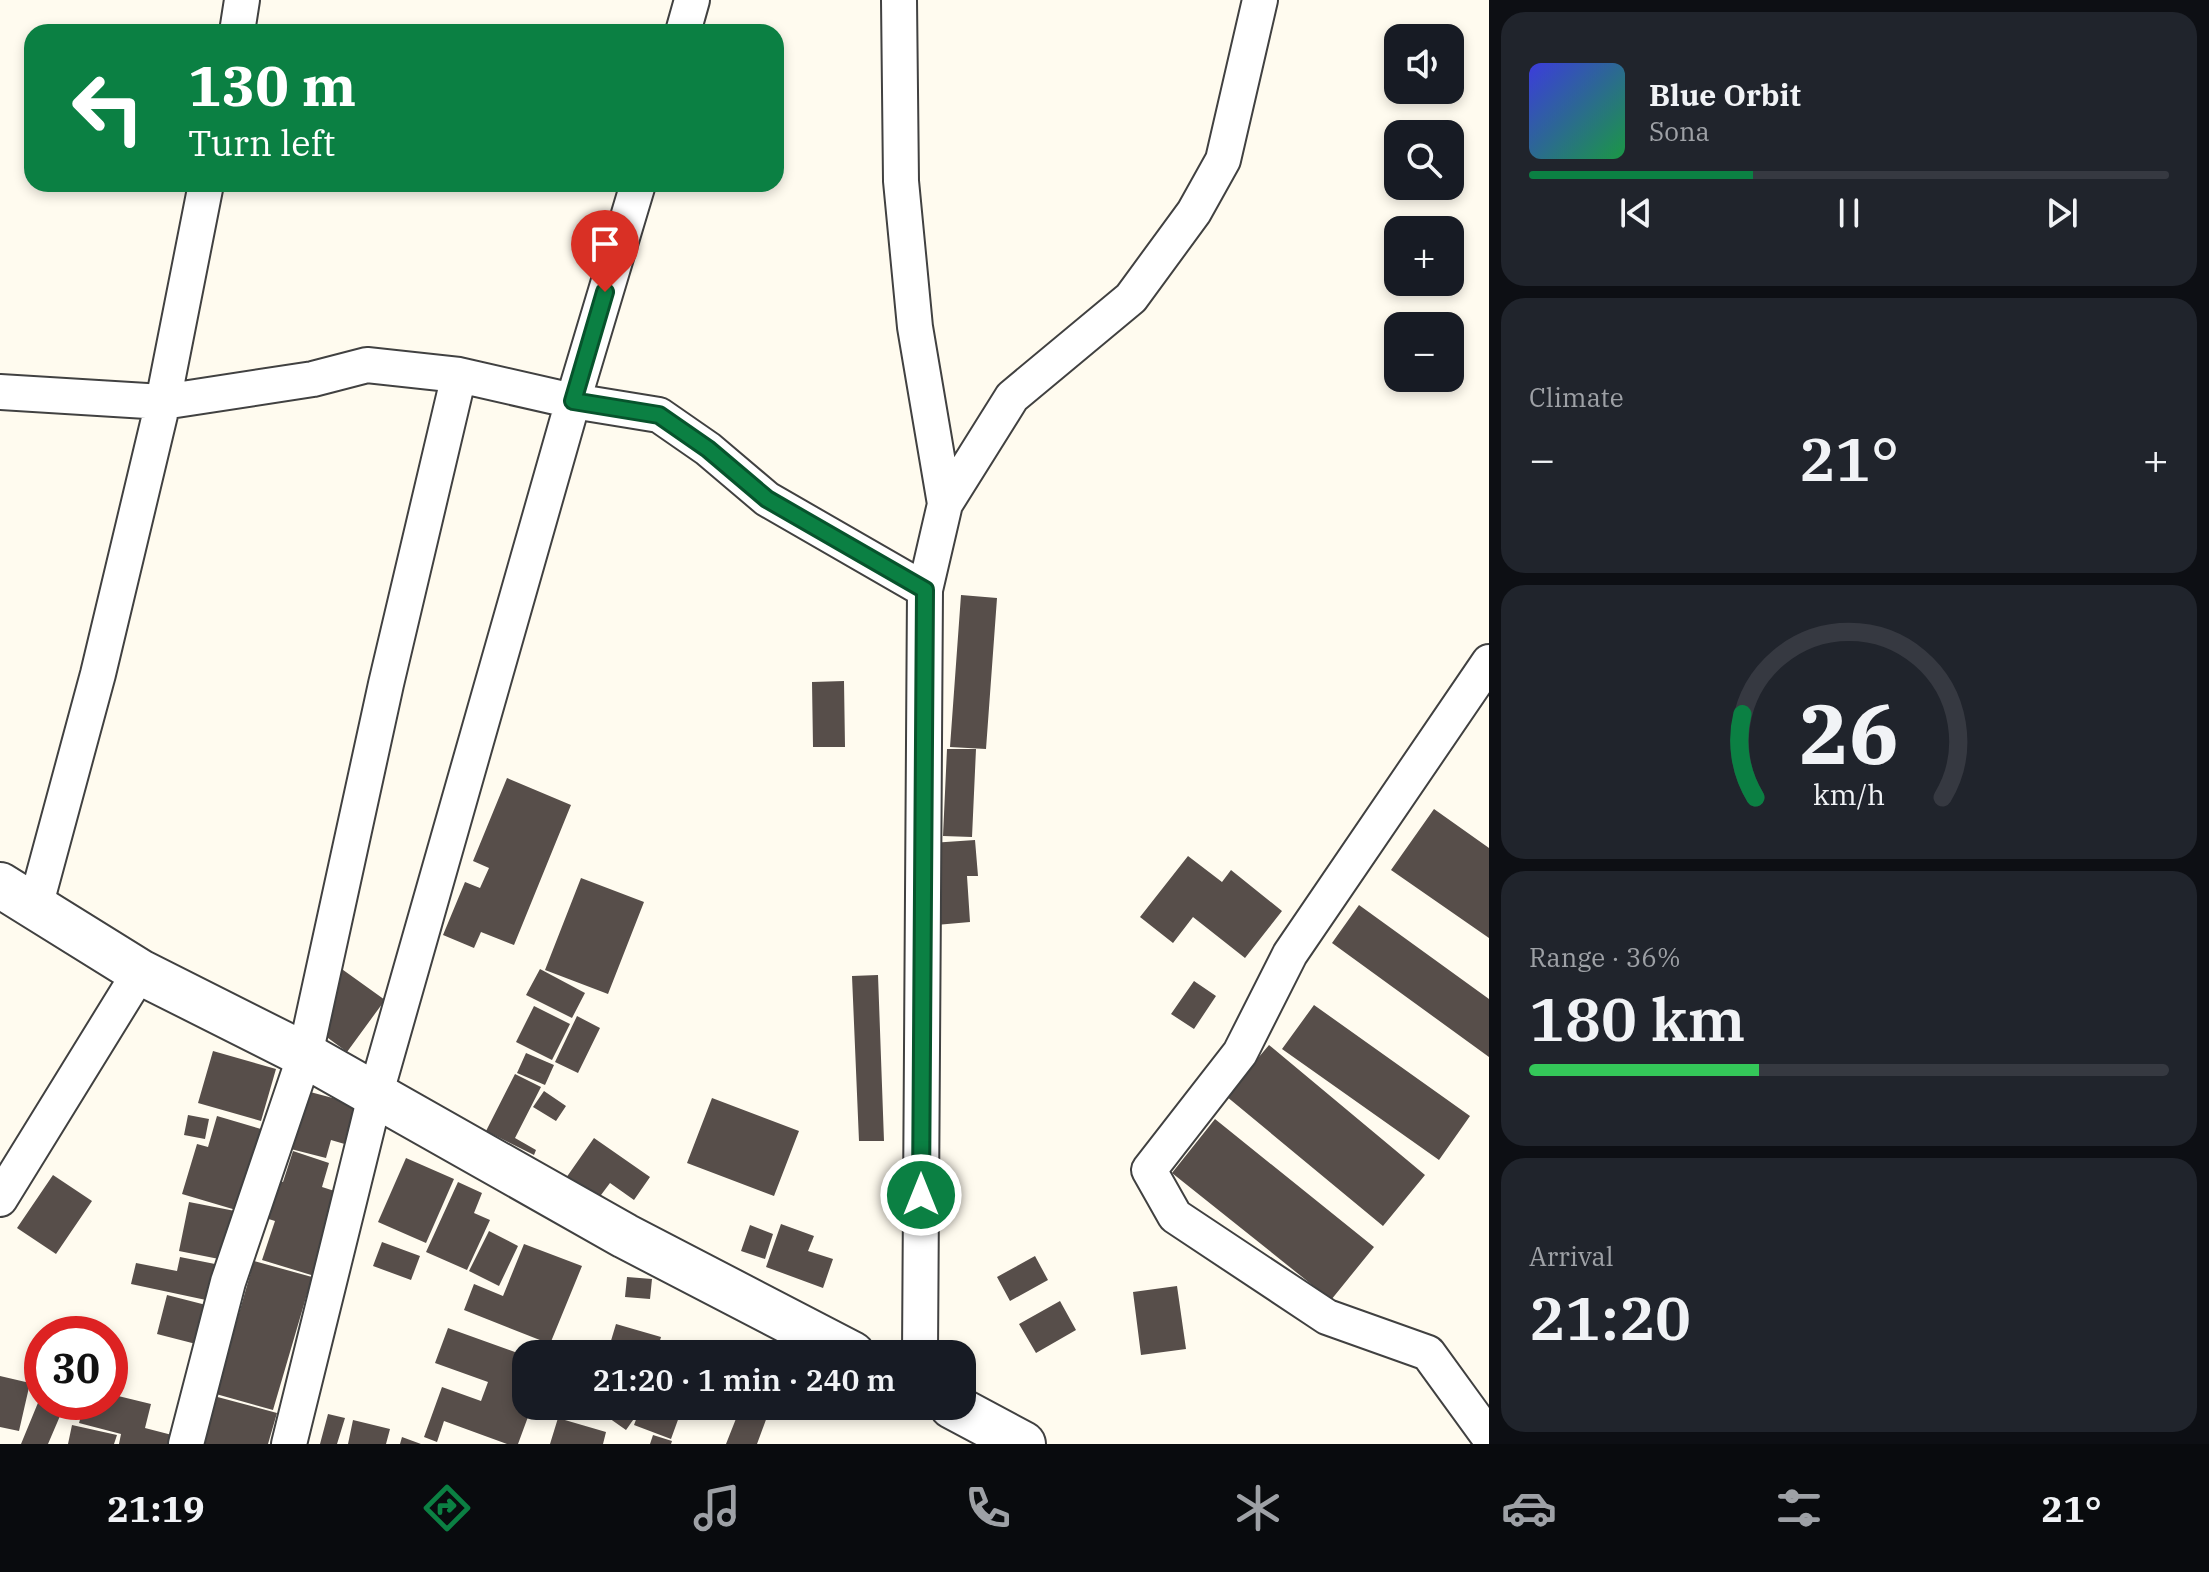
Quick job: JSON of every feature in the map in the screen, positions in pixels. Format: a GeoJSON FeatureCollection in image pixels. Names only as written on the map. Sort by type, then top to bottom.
{"type":"FeatureCollection","features":[{"type":"Feature","properties":{"kind":"street"},"geometry":{"type":"LineString","coordinates":[[238,24],[242,0]]}},
{"type":"Feature","properties":{"kind":"street"},"geometry":{"type":"LineString","coordinates":[[685,24],[692,0]]}},
{"type":"Feature","properties":{"kind":"street"},"geometry":{"type":"LineString","coordinates":[[899,0],[901,181],[915,327],[945,504]]}},
{"type":"Feature","properties":{"kind":"street"},"geometry":{"type":"LineString","coordinates":[[920,1340],[925,590],[945,504],[1012,397],[1131,298],[1194,212],[1223,160],[1260,0]]}},
{"type":"Feature","properties":{"kind":"street"},"geometry":{"type":"LineString","coordinates":[[204,192],[163,402],[98,674],[18,896],[140,972],[305,1055],[625,1236],[825,1340]]}},
{"type":"Feature","properties":{"kind":"street"},"geometry":{"type":"LineString","coordinates":[[289,1444],[375,1096],[636,192]]}},
{"type":"Feature","properties":{"kind":"street"},"geometry":{"type":"LineString","coordinates":[[0,392],[163,402],[313,379],[367,365],[459,375],[573,401],[659,415],[708,449],[767,499],[925,590]]}},
{"type":"Feature","properties":{"kind":"street"},"geometry":{"type":"LineString","coordinates":[[186,1444],[228,1282],[305,1055],[386,684],[459,375]]}},
{"type":"Feature","properties":{"kind":"street"},"geometry":{"type":"LineString","coordinates":[[1489,662],[1290,954],[1240,1053],[1149,1170],[1175,1216],[1327,1317],[1428,1353],[1489,1437]]}},
{"type":"Feature","properties":{"kind":"street"},"geometry":{"type":"LineString","coordinates":[[0,1199],[140,972]]}},
{"type":"Feature","properties":{"kind":"street"},"geometry":{"type":"LineString","coordinates":[[976,1419],[1023,1444]]}},
{"type":"Feature","properties":{"kind":"building"},"geometry":{"type":"Polygon","coordinates":[[[961,595],[997,598],[986,749],[950,747],[961,595]]]}},
{"type":"Feature","properties":{"kind":"building"},"geometry":{"type":"Polygon","coordinates":[[[844,681],[845,747],[813,747],[812,682],[844,681]]]}},
{"type":"Feature","properties":{"kind":"building"},"geometry":{"type":"Polygon","coordinates":[[[947,749],[976,749],[972,837],[943,836],[947,749]]]}},
{"type":"Feature","properties":{"kind":"building"},"geometry":{"type":"Polygon","coordinates":[[[507,778],[571,805],[514,945],[481,932],[474,948],[443,935],[465,882],[480,888],[489,868],[473,861],[507,778]]]}},
{"type":"Feature","properties":{"kind":"building"},"geometry":{"type":"Polygon","coordinates":[[[1434,809],[1489,848],[1489,938],[1391,870],[1434,809]]]}},
{"type":"Feature","properties":{"kind":"building"},"geometry":{"type":"Polygon","coordinates":[[[975,840],[978,876],[967,876],[970,922],[936,925],[931,843],[975,840]]]}},
{"type":"Feature","properties":{"kind":"building"},"geometry":{"type":"Polygon","coordinates":[[[1188,856],[1222,882],[1231,870],[1282,911],[1245,958],[1193,917],[1173,943],[1140,917],[1188,856]]]}},
{"type":"Feature","properties":{"kind":"building"},"geometry":{"type":"Polygon","coordinates":[[[581,878],[644,902],[608,994],[545,970],[581,878]]]}},
{"type":"Feature","properties":{"kind":"building"},"geometry":{"type":"Polygon","coordinates":[[[1359,905],[1489,999],[1489,1057],[1332,943],[1359,905]]]}},
{"type":"Feature","properties":{"kind":"building"},"geometry":{"type":"Polygon","coordinates":[[[339,967],[385,1000],[347,1052],[301,1018],[339,967]]]}},
{"type":"Feature","properties":{"kind":"building"},"geometry":{"type":"Polygon","coordinates":[[[540,969],[585,993],[572,1018],[526,995],[540,969]]]}},
{"type":"Feature","properties":{"kind":"building"},"geometry":{"type":"Polygon","coordinates":[[[878,975],[884,1141],[859,1141],[852,976],[878,975]]]}},
{"type":"Feature","properties":{"kind":"building"},"geometry":{"type":"Polygon","coordinates":[[[1194,981],[1216,996],[1194,1029],[1171,1014],[1194,981]]]}},
{"type":"Feature","properties":{"kind":"building"},"geometry":{"type":"Polygon","coordinates":[[[1314,1005],[1470,1116],[1439,1160],[1282,1049],[1314,1005]]]}},
{"type":"Feature","properties":{"kind":"building"},"geometry":{"type":"Polygon","coordinates":[[[534,1006],[570,1024],[552,1060],[516,1042],[534,1006]]]}},
{"type":"Feature","properties":{"kind":"building"},"geometry":{"type":"Polygon","coordinates":[[[577,1016],[600,1028],[578,1073],[555,1062],[577,1016]]]}},
{"type":"Feature","properties":{"kind":"building"},"geometry":{"type":"Polygon","coordinates":[[[1269,1045],[1425,1175],[1383,1226],[1226,1096],[1269,1045]]]}},
{"type":"Feature","properties":{"kind":"building"},"geometry":{"type":"Polygon","coordinates":[[[213,1051],[276,1069],[261,1121],[198,1103],[213,1051]]]}},
{"type":"Feature","properties":{"kind":"building"},"geometry":{"type":"Polygon","coordinates":[[[526,1053],[554,1065],[545,1085],[517,1073],[526,1053]]]}},
{"type":"Feature","properties":{"kind":"building"},"geometry":{"type":"Polygon","coordinates":[[[515,1074],[541,1087],[515,1138],[536,1150],[534,1155],[486,1131],[515,1074]]]}},
{"type":"Feature","properties":{"kind":"building"},"geometry":{"type":"Polygon","coordinates":[[[299,1089],[359,1105],[348,1145],[331,1140],[326,1158],[283,1147],[299,1089]]]}},
{"type":"Feature","properties":{"kind":"building"},"geometry":{"type":"Polygon","coordinates":[[[544,1091],[566,1106],[556,1121],[533,1107],[544,1091]]]}},
{"type":"Feature","properties":{"kind":"building"},"geometry":{"type":"Polygon","coordinates":[[[712,1098],[799,1131],[774,1196],[687,1163],[712,1098]]]}},
{"type":"Feature","properties":{"kind":"building"},"geometry":{"type":"Polygon","coordinates":[[[188,1115],[209,1119],[205,1139],[184,1135],[188,1115]]]}},
{"type":"Feature","properties":{"kind":"building"},"geometry":{"type":"Polygon","coordinates":[[[217,1116],[261,1129],[236,1210],[182,1194],[197,1144],[208,1147],[217,1116]]]}},
{"type":"Feature","properties":{"kind":"building"},"geometry":{"type":"Polygon","coordinates":[[[1215,1119],[1374,1247],[1331,1300],[1172,1173],[1215,1119]]]}},
{"type":"Feature","properties":{"kind":"building"},"geometry":{"type":"Polygon","coordinates":[[[594,1138],[650,1177],[634,1200],[610,1183],[598,1199],[566,1178],[594,1138]]]}},
{"type":"Feature","properties":{"kind":"building"},"geometry":{"type":"Polygon","coordinates":[[[293,1151],[329,1163],[322,1187],[347,1195],[321,1278],[262,1260],[275,1221],[256,1215],[267,1177],[283,1182],[293,1151]]]}},
{"type":"Feature","properties":{"kind":"building"},"geometry":{"type":"Polygon","coordinates":[[[406,1158],[454,1179],[426,1243],[378,1222],[406,1158]]]}},
{"type":"Feature","properties":{"kind":"building"},"geometry":{"type":"Polygon","coordinates":[[[53,1175],[92,1201],[56,1254],[17,1228],[53,1175]]]}},
{"type":"Feature","properties":{"kind":"building"},"geometry":{"type":"Polygon","coordinates":[[[458,1182],[482,1193],[474,1213],[490,1220],[467,1270],[426,1252],[458,1182]]]}},
{"type":"Feature","properties":{"kind":"building"},"geometry":{"type":"Polygon","coordinates":[[[189,1202],[235,1211],[224,1260],[179,1251],[189,1202]]]}},
{"type":"Feature","properties":{"kind":"building"},"geometry":{"type":"Polygon","coordinates":[[[781,1224],[814,1236],[808,1251],[833,1259],[823,1288],[766,1267],[781,1224]]]}},
{"type":"Feature","properties":{"kind":"building"},"geometry":{"type":"Polygon","coordinates":[[[750,1225],[773,1234],[765,1259],[741,1251],[750,1225]]]}},
{"type":"Feature","properties":{"kind":"building"},"geometry":{"type":"Polygon","coordinates":[[[489,1231],[518,1246],[499,1286],[469,1271],[489,1231]]]}},
{"type":"Feature","properties":{"kind":"building"},"geometry":{"type":"Polygon","coordinates":[[[382,1242],[420,1256],[411,1280],[373,1266],[382,1242]]]}},
{"type":"Feature","properties":{"kind":"building"},"geometry":{"type":"Polygon","coordinates":[[[524,1244],[582,1266],[552,1340],[540,1340],[464,1310],[474,1284],[503,1296],[524,1244]]]}},
{"type":"Feature","properties":{"kind":"building"},"geometry":{"type":"Polygon","coordinates":[[[1035,1256],[1048,1280],[1010,1301],[997,1277],[1035,1256]]]}},
{"type":"Feature","properties":{"kind":"building"},"geometry":{"type":"Polygon","coordinates":[[[180,1257],[215,1264],[206,1300],[131,1284],[136,1263],[177,1271],[180,1257]]]}},
{"type":"Feature","properties":{"kind":"building"},"geometry":{"type":"Polygon","coordinates":[[[254,1261],[312,1277],[273,1410],[216,1394],[254,1261]]]}},
{"type":"Feature","properties":{"kind":"building"},"geometry":{"type":"Polygon","coordinates":[[[627,1277],[652,1279],[650,1299],[625,1297],[627,1277]]]}},
{"type":"Feature","properties":{"kind":"building"},"geometry":{"type":"Polygon","coordinates":[[[1177,1286],[1186,1349],[1141,1355],[1133,1292],[1177,1286]]]}},
{"type":"Feature","properties":{"kind":"building"},"geometry":{"type":"Polygon","coordinates":[[[167,1295],[206,1305],[196,1344],[157,1334],[167,1295]]]}},
{"type":"Feature","properties":{"kind":"building"},"geometry":{"type":"Polygon","coordinates":[[[1060,1301],[1076,1330],[1036,1353],[1019,1324],[1060,1301]]]}},
{"type":"Feature","properties":{"kind":"building"},"geometry":{"type":"Polygon","coordinates":[[[616,1324],[661,1337],[660,1340],[611,1340],[616,1324]]]}},
{"type":"Feature","properties":{"kind":"building"},"geometry":{"type":"Polygon","coordinates":[[[448,1328],[512,1351],[512,1420],[527,1420],[518,1444],[507,1444],[444,1421],[437,1442],[424,1437],[442,1387],[481,1401],[488,1382],[435,1363],[448,1328]]]}},
{"type":"Feature","properties":{"kind":"building"},"geometry":{"type":"Polygon","coordinates":[[[0,1376],[24,1382],[24,1409],[19,1431],[0,1427],[0,1376]]]}},
{"type":"Feature","properties":{"kind":"building"},"geometry":{"type":"Polygon","coordinates":[[[210,1395],[277,1413],[268,1444],[196,1444],[210,1395]]]}},
{"type":"Feature","properties":{"kind":"building"},"geometry":{"type":"Polygon","coordinates":[[[128,1398],[151,1404],[145,1428],[172,1435],[170,1444],[119,1444],[121,1434],[79,1423],[80,1420],[128,1420],[128,1398]]]}},
{"type":"Feature","properties":{"kind":"building"},"geometry":{"type":"Polygon","coordinates":[[[328,1414],[345,1418],[337,1444],[320,1444],[328,1414]]]}},
{"type":"Feature","properties":{"kind":"building"},"geometry":{"type":"Polygon","coordinates":[[[31,1420],[58,1420],[48,1444],[21,1444],[31,1420]]]}},
{"type":"Feature","properties":{"kind":"building"},"geometry":{"type":"Polygon","coordinates":[[[353,1420],[390,1429],[386,1444],[348,1444],[353,1420]]]}},
{"type":"Feature","properties":{"kind":"building"},"geometry":{"type":"Polygon","coordinates":[[[557,1420],[606,1432],[603,1444],[550,1444],[557,1420]]]}},
{"type":"Feature","properties":{"kind":"building"},"geometry":{"type":"Polygon","coordinates":[[[612,1420],[633,1420],[626,1430],[612,1420]]]}},
{"type":"Feature","properties":{"kind":"building"},"geometry":{"type":"Polygon","coordinates":[[[636,1420],[678,1420],[671,1439],[634,1425],[636,1420]]]}},
{"type":"Feature","properties":{"kind":"building"},"geometry":{"type":"Polygon","coordinates":[[[735,1420],[766,1420],[757,1444],[726,1444],[735,1420]]]}},
{"type":"Feature","properties":{"kind":"building"},"geometry":{"type":"Polygon","coordinates":[[[72,1425],[117,1435],[114,1444],[68,1444],[72,1425]]]}},
{"type":"Feature","properties":{"kind":"building"},"geometry":{"type":"Polygon","coordinates":[[[653,1435],[672,1441],[671,1444],[650,1444],[653,1435]]]}},
{"type":"Feature","properties":{"kind":"building"},"geometry":{"type":"Polygon","coordinates":[[[402,1437],[421,1444],[400,1444],[402,1437]]]}},
{"type":"Feature","properties":{"kind":"route"},"geometry":{"type":"LineString","coordinates":[[605,292],[573,401],[659,415],[708,449],[767,499],[925,590],[921,1195]]}}]}
